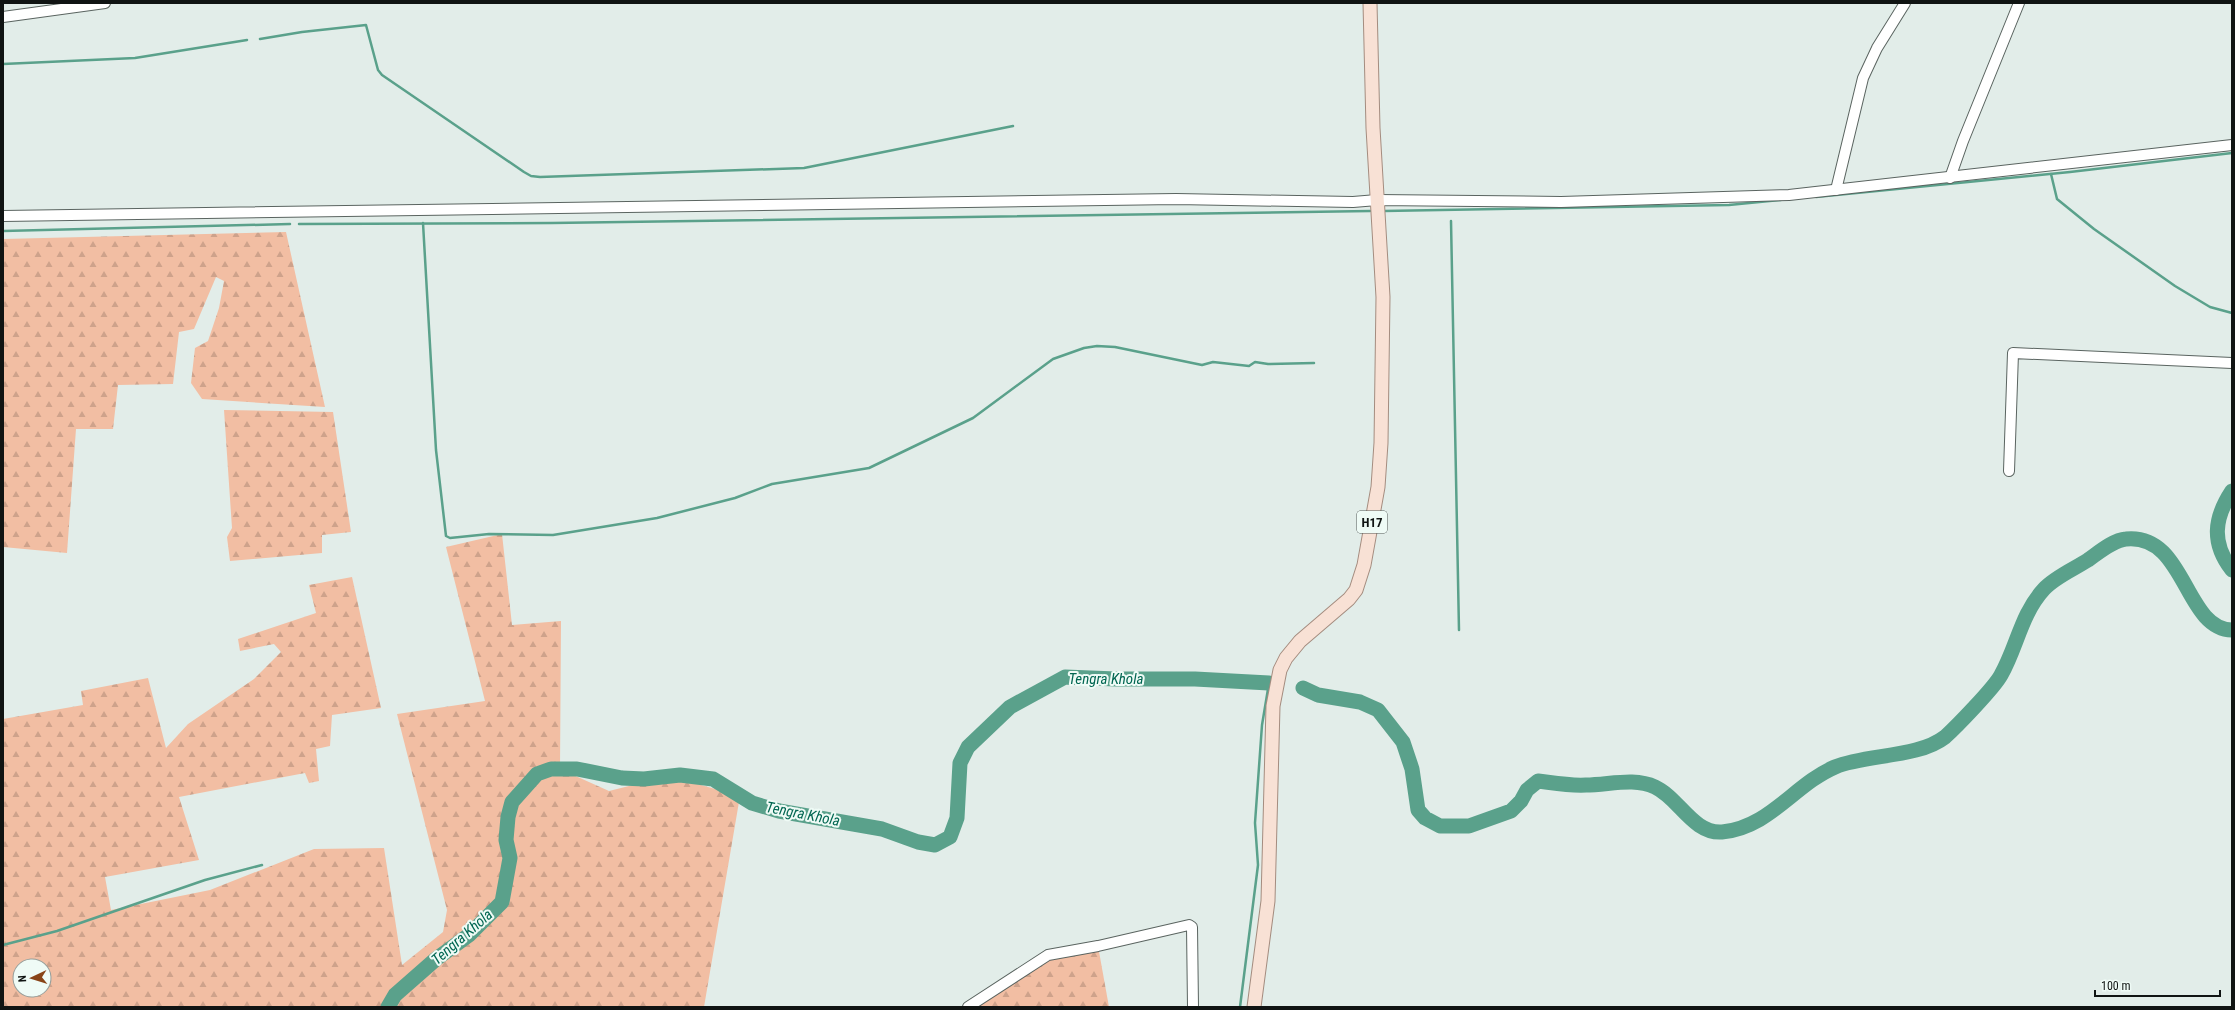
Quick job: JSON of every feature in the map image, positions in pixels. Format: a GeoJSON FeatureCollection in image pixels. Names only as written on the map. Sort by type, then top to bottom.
{"type":"FeatureCollection","features":[{"type":"Feature","properties":{"kind":"main road","name":"H17"},"geometry":{"type":"LineString","coordinates":[[1254,1007],[1268,900],[1273,706],[1280,670],[1286,658],[1300,641],[1349,599],[1356,590],[1364,565],[1378,487],[1381,443],[1383,297],[1370,50],[1370,3]]}},
{"type":"Feature","properties":{"kind":"street"},"geometry":{"type":"LineString","coordinates":[[3,17],[106,3]]}},
{"type":"Feature","properties":{"kind":"street"},"geometry":{"type":"LineString","coordinates":[[1836,190],[1863,78],[1877,48],[1905,3]]}},
{"type":"Feature","properties":{"kind":"street"},"geometry":{"type":"LineString","coordinates":[[1950,178],[1963,141],[2019,3]]}},
{"type":"Feature","properties":{"kind":"street"},"geometry":{"type":"LineString","coordinates":[[3,216],[1176,199],[1353,202],[1377,200],[1561,202],[1675,200],[1789,195],[2232,145]]}},
{"type":"Feature","properties":{"kind":"street"},"geometry":{"type":"LineString","coordinates":[[2009,471],[2013,353],[2232,363]]}},
{"type":"Feature","properties":{"kind":"street"},"geometry":{"type":"LineString","coordinates":[[968,1007],[1048,955],[1098,946],[1189,924],[1192,927],[1193,1007]]}},
{"type":"Feature","properties":{"kind":"green space"},"geometry":{"type":"Polygon","coordinates":[[[286,232],[325,407],[202,399],[191,383],[195,348],[208,341],[219,308],[224,281],[216,277],[194,329],[179,332],[173,384],[118,385],[113,429],[76,429],[67,553],[3,547],[3,239],[286,232]]]}},
{"type":"Feature","properties":{"kind":"green space"},"geometry":{"type":"Polygon","coordinates":[[[224,410],[333,412],[351,532],[322,535],[322,553],[230,561],[227,537],[232,528],[224,410]]]}},
{"type":"Feature","properties":{"kind":"green space"},"geometry":{"type":"Polygon","coordinates":[[[502,534],[512,625],[561,621],[560,769],[609,791],[669,776],[740,796],[704,1007],[3,1007],[3,719],[83,705],[81,691],[148,678],[166,748],[188,724],[254,679],[281,652],[274,644],[240,651],[238,639],[316,613],[309,585],[352,577],[381,708],[332,715],[330,746],[316,749],[319,781],[309,783],[305,773],[179,797],[199,860],[105,877],[111,910],[210,890],[314,849],[384,848],[402,965],[443,932],[447,910],[397,714],[485,701],[446,547],[502,534]]]}},
{"type":"Feature","properties":{"kind":"green space"},"geometry":{"type":"Polygon","coordinates":[[[1098,946],[1109,1007],[979,1007],[978,1000],[1048,955],[1098,946]]]}},
{"type":"Feature","properties":{"kind":"waterway"},"geometry":{"type":"LineString","coordinates":[[260,39],[302,32],[366,25],[378,70],[382,75],[531,176],[540,177],[804,168],[1013,126]]}},
{"type":"Feature","properties":{"kind":"waterway"},"geometry":{"type":"LineString","coordinates":[[3,64],[135,58],[247,40]]}},
{"type":"Feature","properties":{"kind":"waterway"},"geometry":{"type":"LineString","coordinates":[[1816,197],[2070,172],[2232,153]]}},
{"type":"Feature","properties":{"kind":"waterway"},"geometry":{"type":"LineString","coordinates":[[2051,174],[2057,199],[2094,229],[2175,286],[2210,307],[2232,313]]}},
{"type":"Feature","properties":{"kind":"waterway"},"geometry":{"type":"LineString","coordinates":[[1384,211],[1729,205],[1781,200]]}},
{"type":"Feature","properties":{"kind":"waterway"},"geometry":{"type":"LineString","coordinates":[[299,224],[552,223],[1370,211]]}},
{"type":"Feature","properties":{"kind":"waterway"},"geometry":{"type":"LineString","coordinates":[[1451,221],[1459,630]]}},
{"type":"Feature","properties":{"kind":"waterway"},"geometry":{"type":"LineString","coordinates":[[423,223],[436,450],[446,536],[450,538],[489,534],[553,535],[657,518],[735,498],[772,484],[869,468],[973,418],[1053,359],[1084,348],[1097,346],[1115,347],[1202,365],[1213,362],[1249,366],[1255,362],[1268,364],[1314,363]]}},
{"type":"Feature","properties":{"kind":"waterway"},"geometry":{"type":"LineString","coordinates":[[3,231],[290,224]]}},
{"type":"Feature","properties":{"kind":"waterway"},"geometry":{"type":"LineString","coordinates":[[2232,491],[2221,511],[2217,530],[2221,550],[2225,560],[2232,570]]}},
{"type":"Feature","properties":{"kind":"waterway"},"geometry":{"type":"LineString","coordinates":[[1303,688],[1318,695],[1360,702],[1378,710],[1403,742],[1412,769],[1418,810],[1425,818],[1440,826],[1469,826],[1511,811],[1521,801],[1527,790],[1538,781],[1580,785],[1639,782],[1655,787],[1664,792],[1694,822],[1712,831],[1722,832],[1739,829],[1754,823],[1807,784],[1835,767],[1861,760],[1921,749],[1934,744],[1945,737],[1997,681],[2030,609],[2044,589],[2059,577],[2088,560],[2106,547],[2121,540],[2146,541],[2161,551],[2173,565],[2204,615],[2216,626],[2232,630]]}},
{"type":"Feature","properties":{"kind":"waterway","name":"Tengra Khola"},"geometry":{"type":"LineString","coordinates":[[388,1007],[395,995],[436,959],[469,935],[502,902],[510,858],[506,840],[508,817],[512,802],[537,774],[551,769],[577,769],[622,778],[644,779],[680,775],[713,779],[752,803],[779,811],[882,829],[918,842],[935,845],[950,837],[957,818],[960,763],[968,747],[1010,707],[1065,677],[1116,679],[1195,679],[1269,683]]}},
{"type":"Feature","properties":{"kind":"waterway"},"geometry":{"type":"LineString","coordinates":[[1240,1007],[1258,865],[1255,823],[1262,725],[1269,683]]}},
{"type":"Feature","properties":{"kind":"waterway"},"geometry":{"type":"LineString","coordinates":[[3,945],[57,931],[205,880],[262,865]]}}]}
